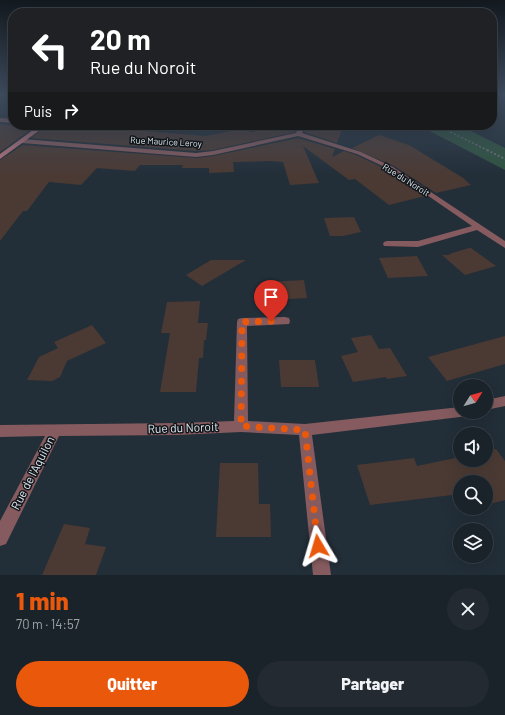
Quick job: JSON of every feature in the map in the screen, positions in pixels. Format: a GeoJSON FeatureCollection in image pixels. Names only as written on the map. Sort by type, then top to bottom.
{"type":"FeatureCollection","features":[{"type":"Feature","properties":{"kind":"main road"},"geometry":{"type":"LineString","coordinates":[[0,157],[37,130]]}},
{"type":"Feature","properties":{"kind":"street"},"geometry":{"type":"LineString","coordinates":[[298,134],[300,130]]}},
{"type":"Feature","properties":{"kind":"street","name":"Rue Maurice Leroy"},"geometry":{"type":"LineString","coordinates":[[22,141],[196,155],[213,153],[298,134]]}},
{"type":"Feature","properties":{"kind":"street","name":"Rue du Noroit"},"geometry":{"type":"LineString","coordinates":[[298,134],[359,153],[391,168],[505,245]]}},
{"type":"Feature","properties":{"kind":"street"},"geometry":{"type":"LineString","coordinates":[[387,244],[418,244],[478,227]]}},
{"type":"Feature","properties":{"kind":"street"},"geometry":{"type":"LineString","coordinates":[[241,426],[242,322],[285,321]]}},
{"type":"Feature","properties":{"kind":"street"},"geometry":{"type":"LineString","coordinates":[[493,404],[505,401]]}},
{"type":"Feature","properties":{"kind":"street","name":"Rue du Noroit"},"geometry":{"type":"LineString","coordinates":[[0,431],[178,429],[241,426],[305,430],[453,413]]}},
{"type":"Feature","properties":{"kind":"street","name":"Rue de l'Aquilon"},"geometry":{"type":"LineString","coordinates":[[0,538],[55,430]]}},
{"type":"Feature","properties":{"kind":"street"},"geometry":{"type":"LineString","coordinates":[[305,430],[322,575]]}},
{"type":"Feature","properties":{"kind":"path"},"geometry":{"type":"LineString","coordinates":[[446,130],[505,159]]}},
{"type":"Feature","properties":{"kind":"green space"},"geometry":{"type":"Polygon","coordinates":[[[428,130],[469,130],[505,148],[505,170],[428,130]]]}},
{"type":"Feature","properties":{"kind":"building"},"geometry":{"type":"Polygon","coordinates":[[[0,124],[8,125],[8,130],[30,130],[0,152],[0,124]]]}},
{"type":"Feature","properties":{"kind":"building"},"geometry":{"type":"Polygon","coordinates":[[[41,130],[133,130],[206,136],[235,130],[248,130],[251,132],[264,130],[296,130],[295,132],[213,150],[196,151],[31,138],[41,130]]]}},
{"type":"Feature","properties":{"kind":"building"},"geometry":{"type":"Polygon","coordinates":[[[305,130],[342,130],[337,143],[304,132],[305,130]]]}},
{"type":"Feature","properties":{"kind":"building"},"geometry":{"type":"Polygon","coordinates":[[[379,135],[409,145],[465,179],[471,185],[436,193],[394,166],[352,148],[379,135]]]}},
{"type":"Feature","properties":{"kind":"building"},"geometry":{"type":"Polygon","coordinates":[[[298,138],[335,149],[332,157],[344,151],[356,155],[388,170],[425,196],[389,205],[355,179],[349,180],[303,146],[319,183],[290,185],[283,162],[271,161],[233,162],[234,172],[209,173],[209,168],[182,168],[183,165],[140,165],[135,171],[97,168],[81,185],[49,182],[27,211],[23,211],[0,241],[0,160],[23,145],[196,158],[213,156],[298,138]]]}},
{"type":"Feature","properties":{"kind":"building"},"geometry":{"type":"Polygon","coordinates":[[[354,217],[361,232],[343,236],[330,236],[324,218],[354,217]]]}},
{"type":"Feature","properties":{"kind":"building"},"geometry":{"type":"Polygon","coordinates":[[[469,248],[496,266],[465,275],[442,255],[451,255],[449,254],[469,248]]]}},
{"type":"Feature","properties":{"kind":"building"},"geometry":{"type":"Polygon","coordinates":[[[417,256],[428,276],[388,278],[379,258],[417,256]]]}},
{"type":"Feature","properties":{"kind":"building"},"geometry":{"type":"Polygon","coordinates":[[[211,260],[246,260],[202,286],[186,275],[211,260]]]}},
{"type":"Feature","properties":{"kind":"building"},"geometry":{"type":"Polygon","coordinates":[[[304,280],[307,298],[271,300],[268,282],[304,280]]]}},
{"type":"Feature","properties":{"kind":"building"},"geometry":{"type":"Polygon","coordinates":[[[200,301],[198,323],[208,323],[206,340],[204,340],[203,358],[199,358],[196,392],[160,392],[170,333],[161,333],[167,302],[200,301]]]}},
{"type":"Feature","properties":{"kind":"building"},"geometry":{"type":"Polygon","coordinates":[[[92,325],[106,343],[67,361],[60,377],[52,381],[27,380],[39,357],[58,348],[54,342],[92,325]]]}},
{"type":"Feature","properties":{"kind":"building"},"geometry":{"type":"Polygon","coordinates":[[[371,335],[379,349],[390,348],[407,376],[387,379],[386,377],[353,382],[341,356],[358,352],[351,338],[371,335]]]}},
{"type":"Feature","properties":{"kind":"building"},"geometry":{"type":"Polygon","coordinates":[[[505,336],[505,364],[447,381],[428,357],[505,336]]]}},
{"type":"Feature","properties":{"kind":"building"},"geometry":{"type":"Polygon","coordinates":[[[279,360],[315,360],[319,387],[281,387],[279,360]]]}},
{"type":"Feature","properties":{"kind":"building"},"geometry":{"type":"Polygon","coordinates":[[[496,449],[505,461],[505,500],[493,503],[493,475],[453,475],[453,495],[370,505],[357,465],[414,458],[417,466],[453,458],[453,467],[493,467],[493,450],[496,449]]]}},
{"type":"Feature","properties":{"kind":"building"},"geometry":{"type":"Polygon","coordinates":[[[220,463],[258,463],[259,504],[270,504],[271,537],[216,537],[220,463]]]}},
{"type":"Feature","properties":{"kind":"building"},"geometry":{"type":"Polygon","coordinates":[[[64,524],[90,528],[85,544],[106,547],[96,575],[42,575],[64,524]]]}},
{"type":"Feature","properties":{"kind":"route"},"geometry":{"type":"LineString","coordinates":[[271,321],[242,322],[241,426],[305,430],[318,546]]}}]}
